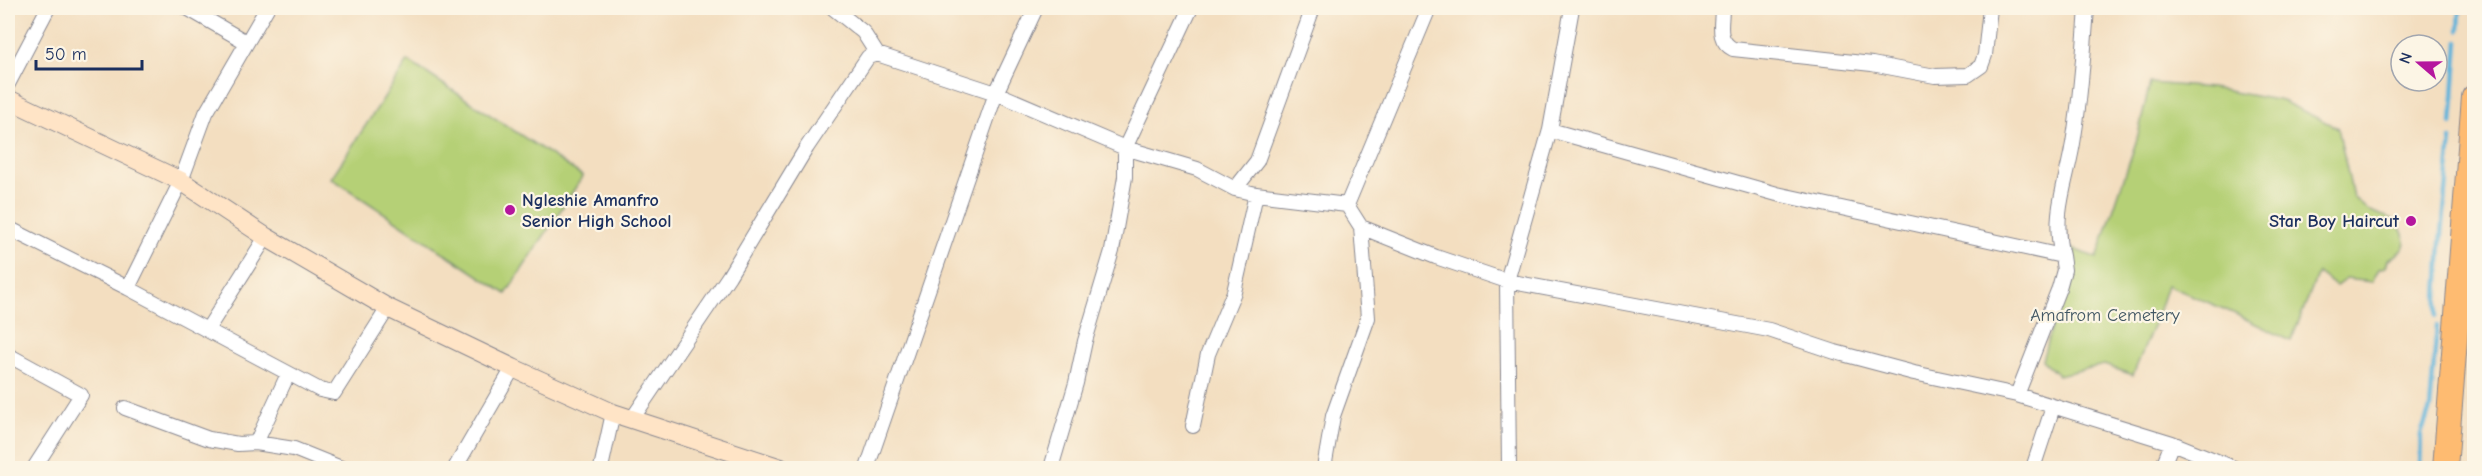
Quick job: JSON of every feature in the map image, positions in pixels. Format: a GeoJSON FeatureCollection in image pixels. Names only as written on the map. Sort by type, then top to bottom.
{"type":"FeatureCollection","features":[{"type":"Feature","properties":{"kind":"highway"},"geometry":{"type":"LineString","coordinates":[[2445,468],[2475,97]]}},
{"type":"Feature","properties":{"kind":"street"},"geometry":{"type":"LineString","coordinates":[[8,84],[48,8]]}},
{"type":"Feature","properties":{"kind":"street"},"geometry":{"type":"LineString","coordinates":[[187,8],[246,42]]}},
{"type":"Feature","properties":{"kind":"street"},"geometry":{"type":"LineString","coordinates":[[128,288],[181,181],[206,113],[267,8]]}},
{"type":"Feature","properties":{"kind":"street"},"geometry":{"type":"LineString","coordinates":[[833,8],[863,32],[878,54]]}},
{"type":"Feature","properties":{"kind":"street"},"geometry":{"type":"LineString","coordinates":[[867,468],[996,93],[1036,8]]}},
{"type":"Feature","properties":{"kind":"street"},"geometry":{"type":"LineString","coordinates":[[1051,468],[1112,251],[1125,177],[1125,148],[1191,8]]}},
{"type":"Feature","properties":{"kind":"street"},"geometry":{"type":"LineString","coordinates":[[1235,189],[1257,160],[1313,8]]}},
{"type":"Feature","properties":{"kind":"street"},"geometry":{"type":"LineString","coordinates":[[1347,205],[1428,8]]}},
{"type":"Feature","properties":{"kind":"street"},"geometry":{"type":"LineString","coordinates":[[1509,468],[1508,281],[1550,130],[1572,8]]}},
{"type":"Feature","properties":{"kind":"street"},"geometry":{"type":"LineString","coordinates":[[1722,8],[1721,36],[1725,45],[1733,48],[1872,64],[1935,76],[1954,77],[1968,75],[1981,66],[1985,55],[1990,8]]}},
{"type":"Feature","properties":{"kind":"street"},"geometry":{"type":"LineString","coordinates":[[2017,395],[2064,270],[2057,238],[2057,219],[2074,138],[2087,8]]}},
{"type":"Feature","properties":{"kind":"street"},"geometry":{"type":"LineString","coordinates":[[632,419],[729,276],[807,147],[867,57],[878,54],[996,93],[1125,148],[1197,169],[1235,189],[1256,194],[1347,205]]}},
{"type":"Feature","properties":{"kind":"street"},"geometry":{"type":"LineString","coordinates":[[8,99],[181,181],[266,237],[388,308],[513,368],[613,413],[751,464],[780,468]]}},
{"type":"Feature","properties":{"kind":"street"},"geometry":{"type":"LineString","coordinates":[[1550,130],[1777,194],[2062,256]]}},
{"type":"Feature","properties":{"kind":"street"},"geometry":{"type":"LineString","coordinates":[[1194,426],[1208,354],[1234,292],[1256,194]]}},
{"type":"Feature","properties":{"kind":"street"},"geometry":{"type":"LineString","coordinates":[[1324,468],[1334,416],[1368,318],[1361,227],[1347,205]]}},
{"type":"Feature","properties":{"kind":"street"},"geometry":{"type":"LineString","coordinates":[[1361,227],[1436,257],[1508,281],[1769,330],[1835,352],[1914,373],[2017,395],[2172,443],[2234,468]]}},
{"type":"Feature","properties":{"kind":"street"},"geometry":{"type":"LineString","coordinates":[[8,228],[128,288],[288,374],[320,390],[334,393],[388,308]]}},
{"type":"Feature","properties":{"kind":"street"},"geometry":{"type":"LineString","coordinates":[[207,330],[266,237]]}},
{"type":"Feature","properties":{"kind":"street"},"geometry":{"type":"LineString","coordinates":[[8,355],[81,395],[34,468]]}},
{"type":"Feature","properties":{"kind":"street"},"geometry":{"type":"LineString","coordinates":[[455,468],[513,368]]}},
{"type":"Feature","properties":{"kind":"street"},"geometry":{"type":"LineString","coordinates":[[256,443],[288,374]]}},
{"type":"Feature","properties":{"kind":"street"},"geometry":{"type":"LineString","coordinates":[[2033,468],[2053,407]]}},
{"type":"Feature","properties":{"kind":"street"},"geometry":{"type":"LineString","coordinates":[[124,408],[208,439],[294,449],[341,468]]}},
{"type":"Feature","properties":{"kind":"street"},"geometry":{"type":"LineString","coordinates":[[601,468],[613,413]]}},
{"type":"Feature","properties":{"kind":"street"},"geometry":{"type":"LineString","coordinates":[[2162,468],[2172,443]]}},
{"type":"Feature","properties":{"kind":"green space"},"geometry":{"type":"Polygon","coordinates":[[[408,61],[583,176],[506,294],[331,178],[408,61]]]}},
{"type":"Feature","properties":{"kind":"green space","name":"Amafrom Cemetery"},"geometry":{"type":"Polygon","coordinates":[[[2150,83],[2211,88],[2282,101],[2338,128],[2353,197],[2369,211],[2396,220],[2403,233],[2404,247],[2388,259],[2386,267],[2379,269],[2372,282],[2346,279],[2336,286],[2318,273],[2291,341],[2167,285],[2133,375],[2104,365],[2058,375],[2042,360],[2073,249],[2097,258],[2137,139],[2150,83]]]}},
{"type":"Feature","properties":{"kind":"waterway"},"geometry":{"type":"LineString","coordinates":[[2459,30],[2460,8]]}},
{"type":"Feature","properties":{"kind":"waterway"},"geometry":{"type":"LineString","coordinates":[[2452,124],[2458,41]]}},
{"type":"Feature","properties":{"kind":"waterway"},"geometry":{"type":"LineString","coordinates":[[2437,316],[2451,139]]}},
{"type":"Feature","properties":{"kind":"waterway"},"geometry":{"type":"LineString","coordinates":[[2420,468],[2421,434],[2430,409],[2437,326]]}},
{"type":"Feature","properties":{"kind":"place","name":"Ngleshie Amanfro Senior High School"},"geometry":{"type":"Point","coordinates":[510,210]}},
{"type":"Feature","properties":{"kind":"place","name":"Star Boy Haircut"},"geometry":{"type":"Point","coordinates":[2411,221]}}]}
